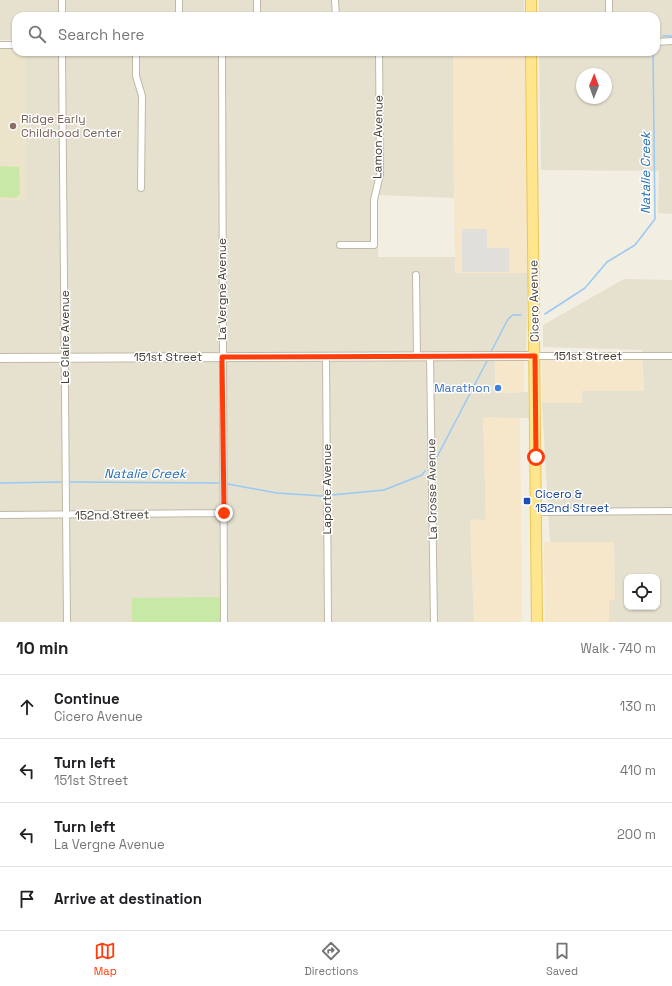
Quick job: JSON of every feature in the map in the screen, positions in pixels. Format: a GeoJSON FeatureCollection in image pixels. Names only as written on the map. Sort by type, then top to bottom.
{"type":"FeatureCollection","features":[{"type":"Feature","properties":{"kind":"main road"},"geometry":{"type":"LineString","coordinates":[[531,0],[531,12]]}},
{"type":"Feature","properties":{"kind":"main road","name":"Cicero Avenue"},"geometry":{"type":"LineString","coordinates":[[531,56],[537,622]]}},
{"type":"Feature","properties":{"kind":"street"},"geometry":{"type":"LineString","coordinates":[[62,0],[62,12]]}},
{"type":"Feature","properties":{"kind":"street"},"geometry":{"type":"LineString","coordinates":[[179,0],[179,12]]}},
{"type":"Feature","properties":{"kind":"street"},"geometry":{"type":"LineString","coordinates":[[257,0],[257,12]]}},
{"type":"Feature","properties":{"kind":"street"},"geometry":{"type":"LineString","coordinates":[[336,0],[336,12]]}},
{"type":"Feature","properties":{"kind":"street"},"geometry":{"type":"LineString","coordinates":[[609,0],[609,12]]}},
{"type":"Feature","properties":{"kind":"street"},"geometry":{"type":"LineString","coordinates":[[660,42],[672,42]]}},
{"type":"Feature","properties":{"kind":"street"},"geometry":{"type":"LineString","coordinates":[[0,45],[12,45]]}},
{"type":"Feature","properties":{"kind":"street","name":"Le Claire Avenue"},"geometry":{"type":"LineString","coordinates":[[62,56],[67,622]]}},
{"type":"Feature","properties":{"kind":"street"},"geometry":{"type":"LineString","coordinates":[[136,56],[136,76],[142,96],[142,188]]}},
{"type":"Feature","properties":{"kind":"street","name":"La Vergne Avenue"},"geometry":{"type":"LineString","coordinates":[[222,56],[224,622]]}},
{"type":"Feature","properties":{"kind":"street","name":"Lamon Avenue"},"geometry":{"type":"LineString","coordinates":[[340,246],[374,245],[374,200],[380,174],[379,56]]}},
{"type":"Feature","properties":{"kind":"street"},"geometry":{"type":"LineString","coordinates":[[416,275],[417,356]]}},
{"type":"Feature","properties":{"kind":"street","name":"La Crosse Avenue"},"geometry":{"type":"LineString","coordinates":[[430,356],[434,622]]}},
{"type":"Feature","properties":{"kind":"street","name":"151st Street"},"geometry":{"type":"LineString","coordinates":[[0,358],[672,356]]}},
{"type":"Feature","properties":{"kind":"street","name":"Laporte Avenue"},"geometry":{"type":"LineString","coordinates":[[326,357],[328,622]]}},
{"type":"Feature","properties":{"kind":"street"},"geometry":{"type":"LineString","coordinates":[[536,512],[672,512]]}},
{"type":"Feature","properties":{"kind":"street","name":"152nd Street"},"geometry":{"type":"LineString","coordinates":[[0,516],[224,513]]}},
{"type":"Feature","properties":{"kind":"shaded area"},"geometry":{"type":"Polygon","coordinates":[[[0,0],[524,0],[524,12],[12,12],[12,40],[0,40],[0,0]]]}},
{"type":"Feature","properties":{"kind":"shaded area"},"geometry":{"type":"Polygon","coordinates":[[[539,0],[672,0],[672,214],[658,213],[659,171],[541,170],[539,56],[660,56],[660,12],[539,12],[539,0]]]}},
{"type":"Feature","properties":{"kind":"shaded area","name":"Ridge Early Childhood Center"},"geometry":{"type":"Polygon","coordinates":[[[0,48],[12,48],[12,56],[26,56],[26,200],[0,200],[0,48]]]}},
{"type":"Feature","properties":{"kind":"shaded area"},"geometry":{"type":"Polygon","coordinates":[[[26,56],[453,56],[454,198],[378,195],[378,257],[455,257],[455,273],[528,273],[526,353],[494,353],[496,393],[528,392],[529,418],[483,418],[486,520],[470,520],[474,622],[0,622],[0,200],[26,199],[26,56]]]}},
{"type":"Feature","properties":{"kind":"shaded area"},"geometry":{"type":"Polygon","coordinates":[[[453,56],[525,56],[528,273],[455,273],[453,56]]]}},
{"type":"Feature","properties":{"kind":"shaded area"},"geometry":{"type":"Polygon","coordinates":[[[462,229],[487,229],[487,248],[509,248],[509,272],[462,272],[462,229]]]}},
{"type":"Feature","properties":{"kind":"shaded area"},"geometry":{"type":"Polygon","coordinates":[[[624,279],[672,280],[672,622],[609,622],[609,600],[615,600],[614,542],[550,542],[542,403],[581,403],[582,391],[644,391],[642,350],[543,347],[543,325],[624,279]]]}},
{"type":"Feature","properties":{"kind":"shaded area"},"geometry":{"type":"Polygon","coordinates":[[[542,359],[642,360],[644,391],[582,391],[582,403],[542,403],[542,359]]]}},
{"type":"Feature","properties":{"kind":"shaded area"},"geometry":{"type":"Polygon","coordinates":[[[495,361],[524,361],[524,392],[496,393],[495,361]]]}},
{"type":"Feature","properties":{"kind":"shaded area"},"geometry":{"type":"Polygon","coordinates":[[[483,417],[520,418],[522,622],[474,622],[470,519],[486,520],[483,417]]]}},
{"type":"Feature","properties":{"kind":"shaded area"},"geometry":{"type":"Polygon","coordinates":[[[544,542],[614,542],[615,600],[609,600],[609,622],[545,622],[544,542]]]}},
{"type":"Feature","properties":{"kind":"green space"},"geometry":{"type":"Polygon","coordinates":[[[0,167],[19,167],[20,194],[16,198],[0,197],[0,167]]]}},
{"type":"Feature","properties":{"kind":"green space"},"geometry":{"type":"Polygon","coordinates":[[[220,597],[221,622],[132,622],[132,598],[220,597]]]}},
{"type":"Feature","properties":{"kind":"waterway","name":"Natalie Creek"},"geometry":{"type":"LineString","coordinates":[[663,36],[672,36]]}},
{"type":"Feature","properties":{"kind":"waterway","name":"Natalie Creek"},"geometry":{"type":"LineString","coordinates":[[545,314],[585,288],[607,262],[635,245],[655,219],[653,56]]}},
{"type":"Feature","properties":{"kind":"waterway","name":"Natalie Creek"},"geometry":{"type":"LineString","coordinates":[[490,354],[508,319],[513,315],[521,315]]}},
{"type":"Feature","properties":{"kind":"waterway","name":"Natalie Creek"},"geometry":{"type":"LineString","coordinates":[[437,457],[488,359]]}},
{"type":"Feature","properties":{"kind":"waterway","name":"Natalie Creek"},"geometry":{"type":"LineString","coordinates":[[332,495],[384,490],[422,475],[425,471]]}},
{"type":"Feature","properties":{"kind":"waterway","name":"Natalie Creek"},"geometry":{"type":"LineString","coordinates":[[0,483],[62,482]]}},
{"type":"Feature","properties":{"kind":"waterway","name":"Natalie Creek"},"geometry":{"type":"LineString","coordinates":[[70,482],[219,483]]}},
{"type":"Feature","properties":{"kind":"waterway","name":"Natalie Creek"},"geometry":{"type":"LineString","coordinates":[[228,484],[277,493],[322,496]]}},
{"type":"Feature","properties":{"kind":"place","name":"Ridge Early Childhood Center"},"geometry":{"type":"Point","coordinates":[13,126]}},
{"type":"Feature","properties":{"kind":"place","name":"Marathon"},"geometry":{"type":"Point","coordinates":[498,388]}},
{"type":"Feature","properties":{"kind":"place","name":"Cicero & 152nd Street"},"geometry":{"type":"Point","coordinates":[527,501]}},
{"type":"Feature","properties":{"kind":"route"},"geometry":{"type":"LineString","coordinates":[[224,513],[222,357],[535,356],[536,457]]}}]}
